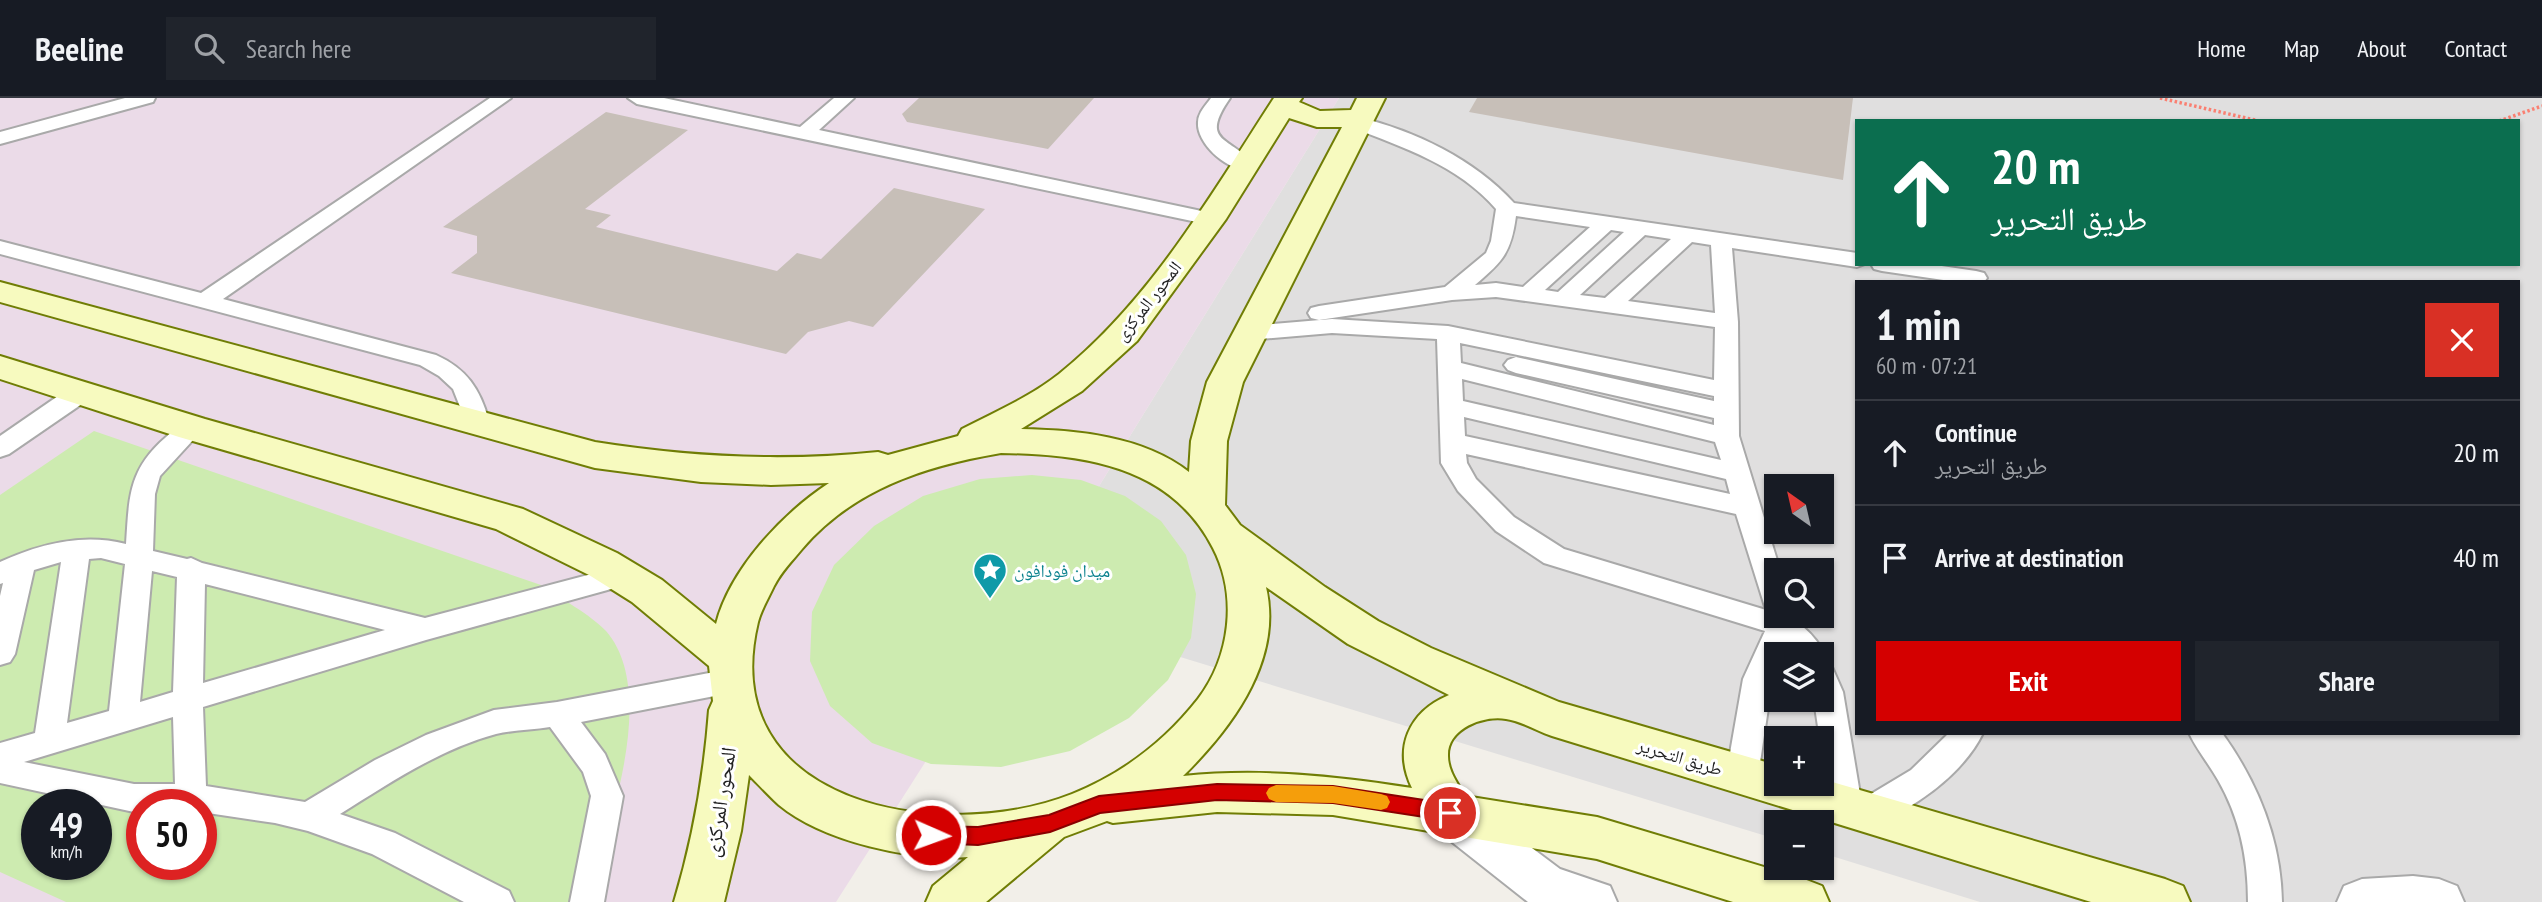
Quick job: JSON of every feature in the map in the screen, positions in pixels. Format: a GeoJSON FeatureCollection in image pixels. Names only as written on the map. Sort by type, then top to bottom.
{"type":"FeatureCollection","features":[{"type":"Feature","properties":{"kind":"main road","name":"المحور المركزى"},"geometry":{"type":"LineString","coordinates":[[953,448],[1035,406],[1100,359],[1125,334],[1211,219],[1285,102]]}},
{"type":"Feature","properties":{"kind":"main road"},"geometry":{"type":"LineString","coordinates":[[1285,102],[1317,119],[1363,113]]}},
{"type":"Feature","properties":{"kind":"main road"},"geometry":{"type":"LineString","coordinates":[[1218,521],[1209,440],[1216,410],[1236,355],[1363,113]]}},
{"type":"Feature","properties":{"kind":"main road"},"geometry":{"type":"LineString","coordinates":[[0,292],[594,455],[711,472],[826,471],[905,462]]}},
{"type":"Feature","properties":{"kind":"main road"},"geometry":{"type":"LineString","coordinates":[[0,367],[192,428],[509,519],[557,540],[622,576],[688,623],[730,680],[752,747],[789,788],[842,817],[907,834],[978,836],[1050,823],[1099,804],[1151,775],[1193,738],[1225,697],[1243,654],[1250,612],[1245,572],[1218,521],[1174,480],[1137,460],[1094,447],[1049,441],[1001,441],[953,448],[905,462],[851,487],[804,520],[766,561],[740,608],[730,680]]}},
{"type":"Feature","properties":{"kind":"main road","name":"طريق التحرير"},"geometry":{"type":"LineString","coordinates":[[1218,521],[1337,617],[1402,654],[1474,689],[1552,718],[2165,902]]}},
{"type":"Feature","properties":{"kind":"main road","name":"المحور المركزى"},"geometry":{"type":"LineString","coordinates":[[699,902],[715,849],[729,771],[730,680]]}},
{"type":"Feature","properties":{"kind":"main road"},"geometry":{"type":"LineString","coordinates":[[1450,813],[1430,777],[1425,759],[1427,742],[1435,727],[1447,715],[1463,707],[1506,701]]}},
{"type":"Feature","properties":{"kind":"main road"},"geometry":{"type":"LineString","coordinates":[[1099,804],[1217,792],[1333,795],[1597,838],[1804,902]]}},
{"type":"Feature","properties":{"kind":"main road"},"geometry":{"type":"LineString","coordinates":[[951,902],[980,876],[1050,823]]}},
{"type":"Feature","properties":{"kind":"street"},"geometry":{"type":"LineString","coordinates":[[1450,813],[1545,886],[1592,902]]}},
{"type":"Feature","properties":{"kind":"street"},"geometry":{"type":"LineString","coordinates":[[2362,902],[2413,899],[2439,902]]}},
{"type":"Feature","properties":{"kind":"lane"},"geometry":{"type":"LineString","coordinates":[[0,138],[146,98]]}},
{"type":"Feature","properties":{"kind":"lane"},"geometry":{"type":"LineString","coordinates":[[206,300],[502,98]]}},
{"type":"Feature","properties":{"kind":"lane"},"geometry":{"type":"LineString","coordinates":[[637,98],[1211,219]]}},
{"type":"Feature","properties":{"kind":"lane"},"geometry":{"type":"LineString","coordinates":[[804,133],[845,98]]}},
{"type":"Feature","properties":{"kind":"lane"},"geometry":{"type":"LineString","coordinates":[[1221,98],[1208,116],[1207,126],[1220,147],[1244,165]]}},
{"type":"Feature","properties":{"kind":"lane"},"geometry":{"type":"LineString","coordinates":[[1363,113],[1463,168],[1483,182],[1507,208],[1855,261]]}},
{"type":"Feature","properties":{"kind":"lane"},"geometry":{"type":"LineString","coordinates":[[1452,293],[1495,256],[1502,241],[1507,208]]}},
{"type":"Feature","properties":{"kind":"lane"},"geometry":{"type":"LineString","coordinates":[[1529,293],[1606,223]]}},
{"type":"Feature","properties":{"kind":"lane"},"geometry":{"type":"LineString","coordinates":[[1563,298],[1640,228]]}},
{"type":"Feature","properties":{"kind":"lane"},"geometry":{"type":"LineString","coordinates":[[1611,305],[1686,235]]}},
{"type":"Feature","properties":{"kind":"lane"},"geometry":{"type":"LineString","coordinates":[[1721,240],[1727,322],[1726,413],[1737,473],[1764,564]]}},
{"type":"Feature","properties":{"kind":"lane"},"geometry":{"type":"LineString","coordinates":[[0,247],[428,360],[450,370],[467,393],[477,421]]}},
{"type":"Feature","properties":{"kind":"lane"},"geometry":{"type":"LineString","coordinates":[[1895,266],[1976,278]]}},
{"type":"Feature","properties":{"kind":"lane"},"geometry":{"type":"LineString","coordinates":[[1252,328],[1452,293],[1496,290],[1727,322]]}},
{"type":"Feature","properties":{"kind":"lane"},"geometry":{"type":"LineString","coordinates":[[1252,328],[1332,326],[1726,413]]}},
{"type":"Feature","properties":{"kind":"lane"},"geometry":{"type":"LineString","coordinates":[[1449,350],[1726,413]]}},
{"type":"Feature","properties":{"kind":"lane"},"geometry":{"type":"LineString","coordinates":[[1449,350],[1454,463],[1467,485],[1485,506],[1520,535],[1554,556],[1764,611]]}},
{"type":"Feature","properties":{"kind":"lane"},"geometry":{"type":"LineString","coordinates":[[0,448],[82,391]]}},
{"type":"Feature","properties":{"kind":"lane"},"geometry":{"type":"LineString","coordinates":[[1452,406],[1737,473]]}},
{"type":"Feature","properties":{"kind":"lane"},"geometry":{"type":"LineString","coordinates":[[123,720],[139,558],[142,494],[148,473],[167,450],[192,428]]}},
{"type":"Feature","properties":{"kind":"lane"},"geometry":{"type":"LineString","coordinates":[[1453,442],[1746,507]]}},
{"type":"Feature","properties":{"kind":"lane"},"geometry":{"type":"LineString","coordinates":[[49,742],[77,548]]}},
{"type":"Feature","properties":{"kind":"lane"},"geometry":{"type":"LineString","coordinates":[[0,654],[11,568],[77,548],[101,548],[191,568],[426,629]]}},
{"type":"Feature","properties":{"kind":"lane"},"geometry":{"type":"LineString","coordinates":[[191,568],[188,700],[191,789]]}},
{"type":"Feature","properties":{"kind":"lane"},"geometry":{"type":"LineString","coordinates":[[0,757],[426,629],[622,576]]}},
{"type":"Feature","properties":{"kind":"lane"},"geometry":{"type":"LineString","coordinates":[[1742,776],[1757,674],[1775,628]]}},
{"type":"Feature","properties":{"kind":"lane"},"geometry":{"type":"LineString","coordinates":[[1790,628],[1801,642]]}},
{"type":"Feature","properties":{"kind":"lane"},"geometry":{"type":"LineString","coordinates":[[309,817],[386,769],[437,744],[494,722],[557,714],[730,680]]}},
{"type":"Feature","properties":{"kind":"lane"},"geometry":{"type":"LineString","coordinates":[[1833,712],[1856,810],[1908,792],[1945,762],[1966,735]]}},
{"type":"Feature","properties":{"kind":"lane"},"geometry":{"type":"LineString","coordinates":[[557,714],[597,767],[606,785],[607,796],[587,902]]}},
{"type":"Feature","properties":{"kind":"lane"},"geometry":{"type":"LineString","coordinates":[[2205,735],[2228,767],[2248,808],[2261,851],[2265,902]]}},
{"type":"Feature","properties":{"kind":"lane"},"geometry":{"type":"LineString","coordinates":[[0,770],[126,796]]}},
{"type":"Feature","properties":{"kind":"lane"},"geometry":{"type":"LineString","coordinates":[[217,801],[309,817],[383,843],[497,902]]}},
{"type":"Feature","properties":{"kind":"path"},"geometry":{"type":"LineString","coordinates":[[2160,98],[2250,119]]}},
{"type":"Feature","properties":{"kind":"path"},"geometry":{"type":"LineString","coordinates":[[2505,119],[2542,106]]}},
{"type":"Feature","properties":{"kind":"shaded area"},"geometry":{"type":"Polygon","coordinates":[[[0,98],[1339,98],[1023,609],[836,902],[0,902],[0,98]]]}},
{"type":"Feature","properties":{"kind":"shaded area"},"geometry":{"type":"Polygon","coordinates":[[[1339,98],[2542,98],[2542,902],[1980,902],[1834,857],[1834,810],[1764,810],[1764,835],[1023,609],[1339,98]]]}},
{"type":"Feature","properties":{"kind":"green space"},"geometry":{"type":"Polygon","coordinates":[[[94,431],[541,585],[600,625],[622,658],[629,690],[629,726],[624,764],[616,802],[585,902],[66,902],[0,872],[0,495],[94,431]]]}},
{"type":"Feature","properties":{"kind":"green space"},"geometry":{"type":"Polygon","coordinates":[[[1032,475],[1081,480],[1125,496],[1161,521],[1186,555],[1196,594],[1191,638],[1168,680],[1129,718],[1070,751],[1001,767],[931,764],[872,743],[830,706],[810,661],[812,612],[834,565],[874,526],[923,496],[980,479],[1032,475]]]}},
{"type":"Feature","properties":{"kind":"building"},"geometry":{"type":"Polygon","coordinates":[[[919,98],[1094,98],[1048,149],[907,122],[902,114],[919,98]]]}},
{"type":"Feature","properties":{"kind":"building"},"geometry":{"type":"Polygon","coordinates":[[[1477,98],[1853,98],[1843,180],[1469,112],[1477,98]]]}},
{"type":"Feature","properties":{"kind":"building"},"geometry":{"type":"Polygon","coordinates":[[[606,112],[688,130],[585,209],[611,215],[596,227],[777,271],[797,253],[821,259],[894,188],[985,209],[873,327],[849,321],[808,332],[786,354],[451,273],[477,253],[477,236],[443,227],[606,112]]]}},
{"type":"Feature","properties":{"kind":"slow traffic"},"geometry":{"type":"LineString","coordinates":[[1276,793],[1333,795],[1381,802]]}},
{"type":"Feature","properties":{"kind":"place","name":"ميدان فودافون"},"geometry":{"type":"Point","coordinates":[990,600]}},
{"type":"Feature","properties":{"kind":"route"},"geometry":{"type":"LineString","coordinates":[[931,835],[978,836],[1050,823],[1099,804],[1217,792],[1333,795],[1450,813]]}}]}
